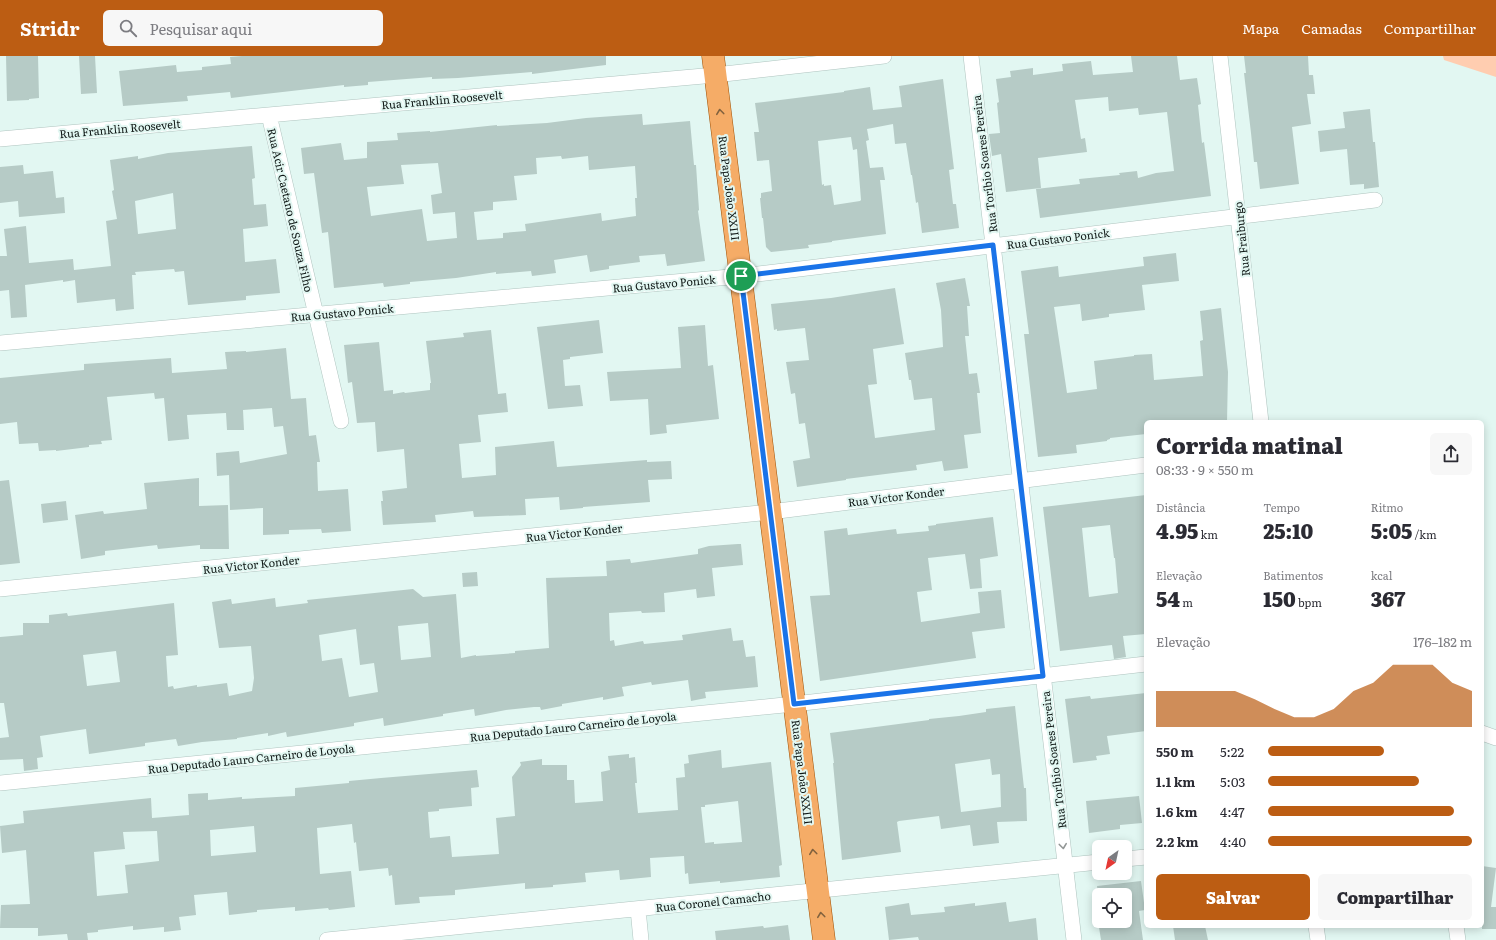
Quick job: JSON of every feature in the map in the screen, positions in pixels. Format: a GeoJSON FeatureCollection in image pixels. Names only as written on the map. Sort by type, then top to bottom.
{"type":"FeatureCollection","features":[{"type":"Feature","properties":{"kind":"main road","name":"Rua Papa João XXIII"},"geometry":{"type":"LineString","coordinates":[[714,66],[824,940]]}},
{"type":"Feature","properties":{"kind":"street","name":"Rua Franklin Roosevelt"},"geometry":{"type":"LineString","coordinates":[[0,139],[269,115],[714,66],[884,56]]}},
{"type":"Feature","properties":{"kind":"street","name":"Rua Toríbio Soares Pereira"},"geometry":{"type":"LineString","coordinates":[[971,56],[1074,940]]}},
{"type":"Feature","properties":{"kind":"street","name":"Rua Fraiburgo"},"geometry":{"type":"LineString","coordinates":[[1220,56],[1261,420]]}},
{"type":"Feature","properties":{"kind":"street","name":"Rua Acir Caetano de Souza Filho"},"geometry":{"type":"LineString","coordinates":[[269,115],[340,421]]}},
{"type":"Feature","properties":{"kind":"street","name":"Rua Gustavo Ponick"},"geometry":{"type":"LineString","coordinates":[[0,344],[741,276],[1375,200]]}},
{"type":"Feature","properties":{"kind":"street","name":"Rua Victor Konder"},"geometry":{"type":"LineString","coordinates":[[0,589],[770,512],[1144,465]]}},
{"type":"Feature","properties":{"kind":"street","name":"Rua Deputado Lauro Carneiro de Loyola"},"geometry":{"type":"LineString","coordinates":[[0,783],[794,704],[1144,664]]}},
{"type":"Feature","properties":{"kind":"street"},"geometry":{"type":"LineString","coordinates":[[1484,734],[1496,738]]}},
{"type":"Feature","properties":{"kind":"street"},"geometry":{"type":"LineString","coordinates":[[1132,859],[1144,857]]}},
{"type":"Feature","properties":{"kind":"street","name":"Rua Coronel Camacho"},"geometry":{"type":"LineString","coordinates":[[327,940],[1092,863]]}},
{"type":"Feature","properties":{"kind":"street"},"geometry":{"type":"LineString","coordinates":[[638,909],[641,940]]}},
{"type":"Feature","properties":{"kind":"street"},"geometry":{"type":"LineString","coordinates":[[1316,928],[1318,940]]}},
{"type":"Feature","properties":{"kind":"street"},"geometry":{"type":"LineString","coordinates":[[1456,928],[1458,940]]}},
{"type":"Feature","properties":{"kind":"shaded area"},"geometry":{"type":"Polygon","coordinates":[[[1443,56],[1496,56],[1496,77],[1444,60],[1443,56]]]}},
{"type":"Feature","properties":{"kind":"building"},"geometry":{"type":"Polygon","coordinates":[[[6,56],[38,56],[39,98],[7,101],[6,56]]]}},
{"type":"Feature","properties":{"kind":"building"},"geometry":{"type":"Polygon","coordinates":[[[79,56],[95,56],[97,93],[81,94],[79,56]]]}},
{"type":"Feature","properties":{"kind":"building"},"geometry":{"type":"Polygon","coordinates":[[[606,56],[606,65],[532,74],[532,72],[458,78],[432,79],[432,77],[368,82],[368,85],[344,87],[344,85],[231,98],[230,92],[187,96],[188,101],[123,106],[119,71],[176,65],[177,72],[202,70],[202,67],[231,64],[230,57],[606,56]]]}},
{"type":"Feature","properties":{"kind":"building"},"geometry":{"type":"Polygon","coordinates":[[[1131,56],[1177,56],[1180,80],[1197,78],[1201,104],[1198,105],[1202,143],[1204,142],[1211,196],[1040,218],[1036,189],[1080,184],[1079,179],[1120,175],[1119,173],[1137,171],[1138,178],[1156,173],[1174,171],[1167,112],[1139,115],[1138,108],[1109,111],[1108,97],[1075,100],[1081,139],[1085,138],[1087,152],[1038,158],[1041,188],[1006,192],[1001,154],[992,156],[989,134],[1000,133],[997,103],[999,102],[996,79],[1011,77],[1010,71],[1033,68],[1033,75],[1063,71],[1062,64],[1091,61],[1093,75],[1133,72],[1131,56]]]}},
{"type":"Feature","properties":{"kind":"building"},"geometry":{"type":"Polygon","coordinates":[[[1244,56],[1308,56],[1309,75],[1313,75],[1315,94],[1307,94],[1311,124],[1292,127],[1299,184],[1260,189],[1257,162],[1254,162],[1244,73],[1246,73],[1244,56]]]}},
{"type":"Feature","properties":{"kind":"building"},"geometry":{"type":"Polygon","coordinates":[[[943,79],[954,169],[949,170],[953,204],[956,204],[959,228],[922,233],[918,202],[916,203],[906,143],[895,144],[893,124],[867,129],[869,140],[866,141],[870,168],[883,167],[885,180],[880,180],[886,234],[808,245],[809,248],[771,252],[766,247],[760,198],[761,193],[772,191],[769,160],[757,161],[754,132],[759,132],[755,103],[844,92],[870,87],[873,110],[902,107],[899,86],[943,79]],[[851,137],[818,141],[822,185],[831,185],[834,205],[861,200],[857,149],[853,150],[851,137]]]}},
{"type":"Feature","properties":{"kind":"building"},"geometry":{"type":"Polygon","coordinates":[[[1370,109],[1379,187],[1364,189],[1364,184],[1350,185],[1347,149],[1320,152],[1318,131],[1345,128],[1343,112],[1370,109]]]}},
{"type":"Feature","properties":{"kind":"building"},"geometry":{"type":"Polygon","coordinates":[[[642,114],[643,125],[690,121],[694,165],[696,165],[698,211],[705,261],[667,266],[665,254],[639,256],[640,262],[609,266],[609,269],[590,272],[587,255],[554,260],[556,273],[532,276],[531,271],[496,274],[496,272],[456,278],[410,282],[410,284],[384,287],[383,283],[334,288],[328,232],[322,233],[314,173],[304,174],[301,148],[341,143],[344,160],[367,158],[367,142],[398,140],[397,133],[430,132],[497,125],[547,123],[586,118],[642,114]],[[561,156],[536,158],[537,174],[514,176],[517,200],[493,202],[493,210],[474,212],[477,240],[503,238],[503,233],[526,231],[525,224],[601,213],[602,221],[636,216],[635,198],[637,198],[635,166],[589,170],[588,156],[562,159],[561,156]],[[438,163],[401,165],[404,184],[367,187],[371,216],[422,209],[427,241],[457,238],[455,212],[433,214],[431,195],[442,193],[438,163]]]}},
{"type":"Feature","properties":{"kind":"building"},"geometry":{"type":"Polygon","coordinates":[[[252,146],[255,178],[252,179],[254,205],[266,204],[268,226],[243,229],[245,262],[276,259],[280,293],[246,296],[246,300],[188,305],[184,271],[175,272],[174,269],[135,272],[136,275],[132,275],[134,309],[116,311],[115,299],[77,303],[75,280],[63,282],[63,280],[25,285],[27,317],[11,318],[9,290],[0,291],[0,256],[7,256],[4,229],[26,226],[29,263],[73,259],[74,270],[111,266],[106,221],[117,219],[112,191],[114,190],[110,160],[138,156],[138,159],[168,153],[252,146]],[[173,193],[135,201],[138,234],[176,229],[173,193]]]}},
{"type":"Feature","properties":{"kind":"building"},"geometry":{"type":"Polygon","coordinates":[[[23,165],[24,174],[53,171],[56,198],[64,197],[65,213],[19,217],[18,201],[0,203],[0,167],[23,165]]]}},
{"type":"Feature","properties":{"kind":"building"},"geometry":{"type":"Polygon","coordinates":[[[1176,253],[1179,281],[1142,285],[1145,310],[1109,314],[1109,317],[1082,321],[1080,304],[1054,307],[1067,393],[1097,389],[1094,361],[1134,355],[1152,354],[1154,380],[1203,376],[1200,341],[1203,340],[1200,311],[1221,308],[1228,372],[1227,420],[1144,420],[1144,434],[1110,438],[1107,441],[1076,445],[1077,453],[1038,457],[1024,334],[1029,334],[1021,271],[1058,266],[1059,277],[1144,266],[1143,257],[1176,253]]]}},
{"type":"Feature","properties":{"kind":"building"},"geometry":{"type":"Polygon","coordinates":[[[965,278],[970,306],[967,306],[969,336],[965,336],[969,374],[977,373],[980,393],[977,393],[981,433],[964,435],[968,468],[944,471],[942,461],[916,465],[917,470],[797,487],[793,461],[810,458],[805,423],[799,424],[795,393],[791,394],[786,362],[809,360],[805,328],[774,330],[771,304],[831,298],[895,288],[904,344],[873,349],[877,384],[868,385],[875,438],[935,430],[932,398],[914,400],[905,353],[943,347],[941,310],[936,283],[965,278]]]}},
{"type":"Feature","properties":{"kind":"building"},"geometry":{"type":"Polygon","coordinates":[[[599,320],[603,353],[570,357],[570,359],[563,360],[565,386],[580,385],[583,406],[548,409],[537,327],[599,320]]]}},
{"type":"Feature","properties":{"kind":"building"},"geometry":{"type":"Polygon","coordinates":[[[705,325],[708,366],[713,365],[719,419],[666,425],[667,433],[650,435],[648,399],[610,401],[607,372],[681,368],[678,327],[705,325]]]}},
{"type":"Feature","properties":{"kind":"building"},"geometry":{"type":"Polygon","coordinates":[[[491,330],[498,394],[506,393],[508,412],[478,415],[481,442],[459,444],[462,478],[496,475],[495,447],[554,441],[557,467],[647,460],[647,462],[671,461],[672,479],[648,480],[650,502],[560,510],[559,497],[525,499],[526,515],[474,517],[473,511],[435,515],[436,522],[383,525],[381,501],[383,501],[382,491],[407,488],[404,449],[377,452],[375,422],[357,423],[352,382],[348,383],[344,345],[379,342],[384,391],[393,390],[393,394],[405,393],[430,390],[431,383],[426,341],[464,337],[463,333],[491,330]]]}},
{"type":"Feature","properties":{"kind":"building"},"geometry":{"type":"Polygon","coordinates":[[[286,348],[291,399],[306,398],[309,436],[316,435],[320,462],[317,462],[318,491],[348,489],[351,531],[322,533],[321,529],[289,530],[289,534],[263,535],[263,508],[230,510],[229,475],[217,476],[216,453],[239,451],[240,463],[287,454],[283,426],[274,427],[272,408],[243,410],[244,430],[227,430],[226,413],[187,415],[189,439],[168,441],[164,398],[155,399],[154,393],[107,397],[112,440],[101,441],[102,444],[89,445],[89,447],[56,451],[39,451],[38,443],[19,444],[17,422],[0,424],[0,378],[84,370],[84,364],[171,358],[172,373],[227,369],[225,352],[246,352],[286,348]]]}},
{"type":"Feature","properties":{"kind":"building"},"geometry":{"type":"Polygon","coordinates":[[[199,478],[199,506],[228,505],[229,549],[200,549],[200,545],[158,549],[157,545],[105,551],[105,555],[81,559],[75,515],[103,511],[104,514],[147,509],[144,483],[199,478]]]}},
{"type":"Feature","properties":{"kind":"building"},"geometry":{"type":"Polygon","coordinates":[[[9,480],[20,563],[0,565],[0,481],[9,480]]]}},
{"type":"Feature","properties":{"kind":"building"},"geometry":{"type":"Polygon","coordinates":[[[1144,495],[1144,634],[1123,636],[1126,657],[1114,659],[1112,645],[1060,651],[1043,507],[1144,495]],[[1110,525],[1082,528],[1089,597],[1118,593],[1110,525]]]}},
{"type":"Feature","properties":{"kind":"building"},"geometry":{"type":"Polygon","coordinates":[[[66,501],[68,520],[43,523],[41,504],[66,501]]]}},
{"type":"Feature","properties":{"kind":"building"},"geometry":{"type":"Polygon","coordinates":[[[993,517],[998,556],[980,559],[982,588],[970,589],[965,554],[928,558],[932,590],[917,592],[921,622],[980,613],[978,592],[1001,590],[1005,628],[972,632],[976,658],[820,681],[810,596],[830,595],[824,531],[847,528],[848,535],[896,529],[897,534],[929,531],[928,526],[936,524],[993,517]]]}},
{"type":"Feature","properties":{"kind":"building"},"geometry":{"type":"Polygon","coordinates":[[[741,544],[743,565],[712,568],[715,596],[697,598],[696,589],[664,593],[665,612],[642,613],[641,611],[609,613],[610,641],[614,640],[615,646],[643,641],[644,644],[683,640],[682,635],[731,628],[733,641],[743,640],[746,657],[755,656],[758,687],[705,692],[706,698],[691,701],[688,680],[652,685],[651,682],[622,687],[624,696],[603,700],[603,697],[562,704],[562,706],[541,710],[540,707],[534,707],[506,710],[475,716],[474,709],[384,726],[383,718],[354,723],[354,726],[287,737],[286,732],[268,736],[268,733],[237,739],[178,746],[176,739],[145,743],[145,746],[89,754],[86,729],[40,736],[43,757],[37,758],[38,769],[24,771],[23,759],[0,760],[0,738],[9,737],[4,703],[0,703],[0,637],[23,635],[23,623],[49,623],[49,615],[67,613],[68,616],[174,603],[178,655],[166,656],[168,687],[173,686],[174,689],[197,685],[197,687],[227,683],[229,696],[252,691],[254,678],[251,646],[219,648],[212,602],[231,599],[232,604],[275,598],[276,607],[308,603],[307,600],[413,589],[423,597],[456,594],[461,658],[476,655],[515,653],[515,651],[549,648],[546,578],[607,576],[606,561],[630,559],[631,563],[698,554],[698,549],[709,546],[741,544]],[[428,623],[398,626],[401,660],[431,657],[428,623]],[[356,629],[319,635],[322,661],[342,658],[349,697],[378,692],[374,663],[360,665],[356,629]],[[116,651],[83,655],[87,686],[120,682],[116,651]]]}},
{"type":"Feature","properties":{"kind":"building"},"geometry":{"type":"Polygon","coordinates":[[[477,572],[478,586],[463,587],[462,573],[477,572]]]}},
{"type":"Feature","properties":{"kind":"building"},"geometry":{"type":"Polygon","coordinates":[[[1144,693],[1144,731],[1107,736],[1110,754],[1096,756],[1097,760],[1073,763],[1065,699],[1090,696],[1091,699],[1144,693]]]}},
{"type":"Feature","properties":{"kind":"building"},"geometry":{"type":"Polygon","coordinates":[[[1015,706],[1024,788],[1026,788],[1027,821],[997,822],[999,843],[973,846],[970,825],[941,829],[939,816],[899,821],[897,822],[901,852],[842,860],[830,733],[986,712],[986,709],[1015,706]],[[990,759],[955,764],[961,812],[1001,807],[1000,774],[992,775],[990,759]]]}},
{"type":"Feature","properties":{"kind":"building"},"geometry":{"type":"Polygon","coordinates":[[[721,750],[722,768],[771,762],[782,865],[779,866],[780,877],[720,883],[720,881],[689,884],[688,873],[685,874],[684,856],[650,858],[651,877],[620,880],[619,870],[585,873],[586,882],[553,885],[553,887],[525,889],[525,883],[455,890],[455,895],[419,897],[420,903],[395,905],[392,875],[389,876],[388,868],[359,871],[356,842],[354,843],[352,824],[317,828],[320,874],[351,871],[355,907],[329,910],[328,908],[295,911],[295,907],[257,910],[257,912],[229,915],[227,892],[194,895],[196,915],[179,917],[181,930],[164,932],[164,927],[133,930],[133,926],[98,930],[98,932],[87,933],[88,940],[68,940],[67,934],[38,936],[38,928],[0,928],[1,905],[30,904],[26,850],[2,853],[0,826],[24,823],[23,811],[151,798],[152,818],[189,815],[188,794],[208,793],[208,800],[242,797],[242,799],[295,796],[295,788],[349,783],[349,781],[477,770],[479,787],[471,788],[472,806],[439,809],[439,811],[428,812],[430,838],[450,836],[452,857],[499,854],[496,818],[515,816],[512,777],[521,765],[520,762],[542,759],[542,765],[567,765],[567,780],[574,780],[575,803],[603,801],[601,772],[610,770],[608,756],[629,754],[629,758],[635,757],[637,783],[635,783],[638,813],[678,810],[676,778],[685,777],[684,764],[689,763],[688,755],[721,750]],[[738,801],[705,805],[705,807],[701,807],[705,843],[714,842],[714,844],[742,842],[738,801]],[[254,826],[210,830],[211,856],[256,852],[254,826]],[[157,831],[123,832],[125,849],[94,852],[97,896],[128,893],[125,865],[159,861],[157,831]]]}},
{"type":"Feature","properties":{"kind":"building"},"geometry":{"type":"Polygon","coordinates":[[[1139,796],[1142,823],[1120,825],[1120,829],[1089,833],[1086,801],[1139,796]]]}},
{"type":"Feature","properties":{"kind":"building"},"geometry":{"type":"Polygon","coordinates":[[[1484,866],[1496,868],[1491,907],[1496,907],[1496,929],[1482,929],[1484,928],[1484,866]]]}},
{"type":"Feature","properties":{"kind":"building"},"geometry":{"type":"Polygon","coordinates":[[[1141,881],[1144,910],[1139,911],[1143,940],[1101,940],[1099,928],[1132,928],[1132,888],[1097,888],[1097,886],[1141,881]]]}},
{"type":"Feature","properties":{"kind":"building"},"geometry":{"type":"Polygon","coordinates":[[[1006,902],[1009,922],[1036,918],[1038,940],[919,940],[918,937],[889,940],[885,907],[909,903],[911,915],[945,912],[944,907],[975,903],[975,906],[1006,902]]]}},
{"type":"Feature","properties":{"kind":"building"},"geometry":{"type":"Polygon","coordinates":[[[788,925],[790,940],[716,940],[715,931],[788,925]]]}},
{"type":"Feature","properties":{"kind":"building"},"geometry":{"type":"Polygon","coordinates":[[[1173,928],[1205,928],[1208,940],[1175,940],[1173,928]]]}},
{"type":"Feature","properties":{"kind":"route"},"geometry":{"type":"LineString","coordinates":[[993,245],[1043,676],[794,704],[741,276],[993,245]]}}]}
